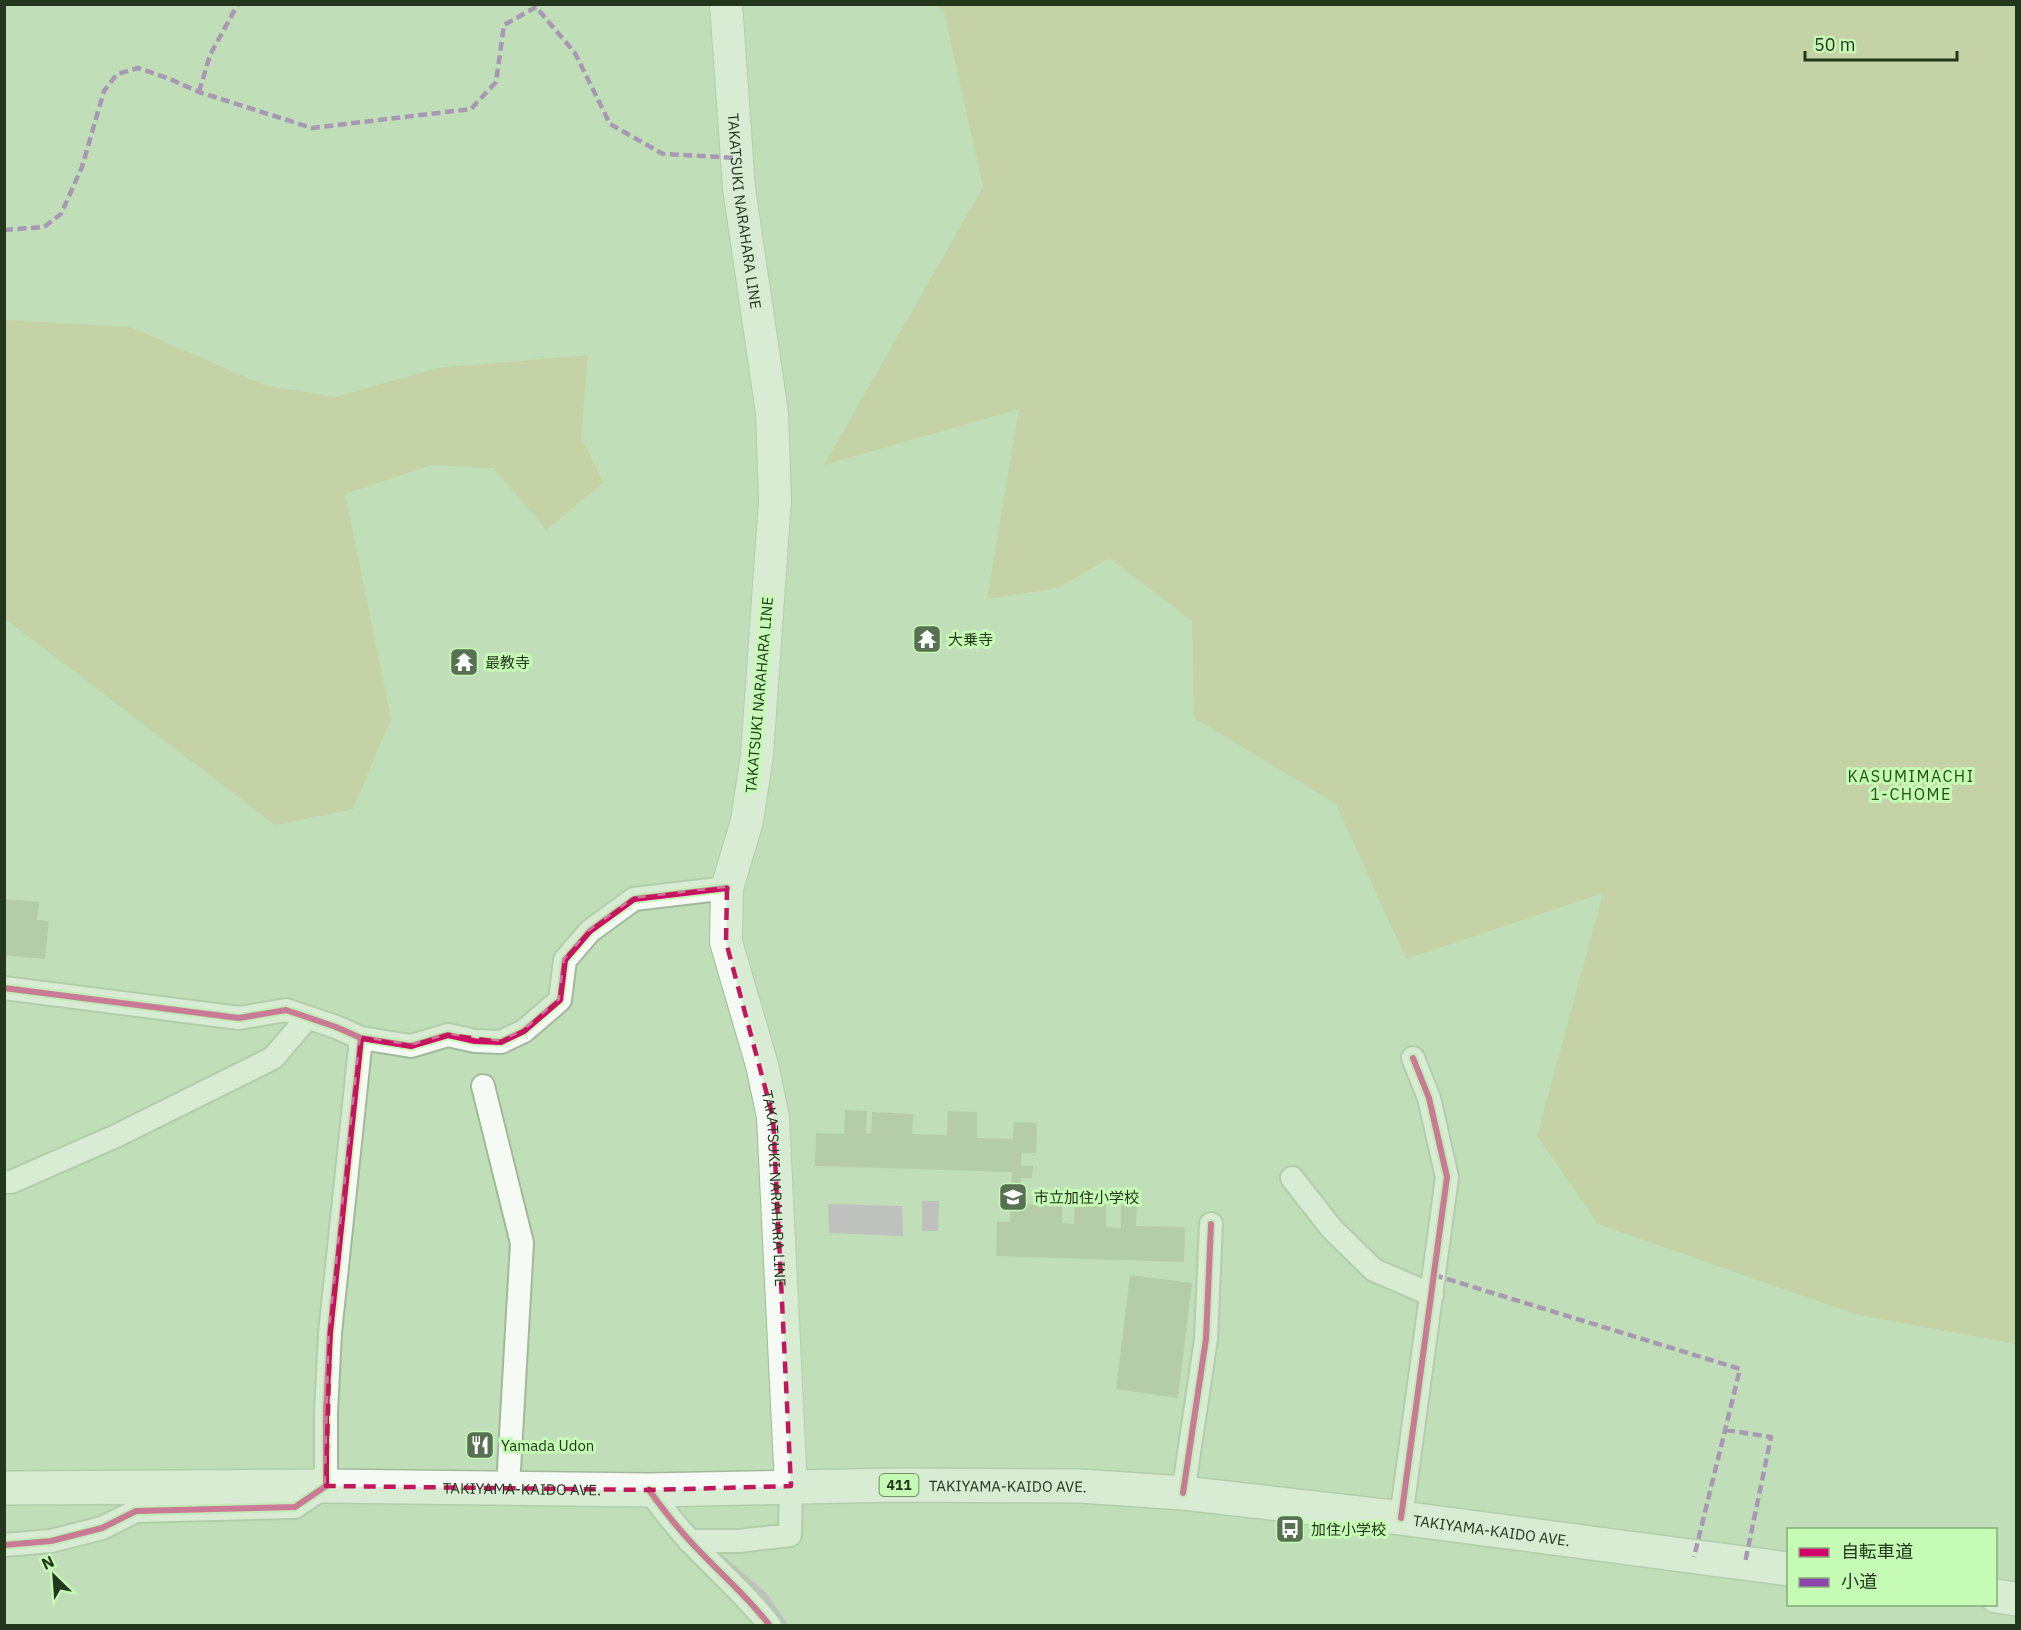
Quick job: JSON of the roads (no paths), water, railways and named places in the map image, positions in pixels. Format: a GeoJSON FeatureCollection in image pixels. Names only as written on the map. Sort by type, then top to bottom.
{"type":"FeatureCollection","features":[{"type":"Feature","properties":{"kind":"highway","name":"TAKIYAMA-KAIDO AVE."},"geometry":{"type":"LineString","coordinates":[[4,1488],[326,1486],[649,1490],[791,1486],[1080,1486],[1183,1493],[1401,1518],[1787,1569]]}},
{"type":"Feature","properties":{"kind":"highway"},"geometry":{"type":"LineString","coordinates":[[1997,1596],[2016,1599]]}},
{"type":"Feature","properties":{"kind":"main road","name":"TAKATSUKI NARAHARA LINE"},"geometry":{"type":"LineString","coordinates":[[726,4],[739,188],[772,413],[775,500],[757,755],[747,821],[727,888],[726,942],[762,1065],[773,1117],[791,1486]]}},
{"type":"Feature","properties":{"kind":"street"},"geometry":{"type":"LineString","coordinates":[[4,988],[239,1018],[286,1010],[361,1038],[411,1046],[448,1035],[475,1041],[501,1042],[524,1031],[560,1000],[565,960],[590,931],[634,899],[727,888]]}},
{"type":"Feature","properties":{"kind":"street"},"geometry":{"type":"LineString","coordinates":[[4,1182],[11,1182],[66,1160],[273,1058],[308,1017]]}},
{"type":"Feature","properties":{"kind":"street"},"geometry":{"type":"LineString","coordinates":[[4,1545],[51,1541],[102,1528],[136,1511],[295,1507],[326,1486],[326,1412],[330,1334],[361,1038]]}},
{"type":"Feature","properties":{"kind":"street"},"geometry":{"type":"LineString","coordinates":[[1401,1518],[1447,1178],[1429,1098],[1413,1058]]}},
{"type":"Feature","properties":{"kind":"street"},"geometry":{"type":"LineString","coordinates":[[483,1086],[522,1243],[508,1487]]}},
{"type":"Feature","properties":{"kind":"street"},"geometry":{"type":"LineString","coordinates":[[1292,1178],[1332,1229],[1374,1270],[1432,1295]]}},
{"type":"Feature","properties":{"kind":"street"},"geometry":{"type":"LineString","coordinates":[[1183,1493],[1206,1339],[1211,1224]]}},
{"type":"Feature","properties":{"kind":"street"},"geometry":{"type":"LineString","coordinates":[[689,1540],[738,1541],[790,1535],[791,1486]]}},
{"type":"Feature","properties":{"kind":"street"},"geometry":{"type":"LineString","coordinates":[[649,1490],[669,1518],[758,1609],[770,1626]]}},
{"type":"Feature","properties":{"kind":"waterway"},"geometry":{"type":"LineString","coordinates":[[720,1557],[764,1595],[784,1624]]}},
{"type":"Feature","properties":{"kind":"place","name":"大乗寺"},"geometry":{"type":"Point","coordinates":[927,639]}},
{"type":"Feature","properties":{"kind":"place","name":"最教寺"},"geometry":{"type":"Point","coordinates":[464,662]}},
{"type":"Feature","properties":{"kind":"place","name":"市立加住小学校"},"geometry":{"type":"Point","coordinates":[1013,1197]}},
{"type":"Feature","properties":{"kind":"place","name":"Yamada Udon"},"geometry":{"type":"Point","coordinates":[480,1445]}},
{"type":"Feature","properties":{"kind":"place","name":"加住小学校"},"geometry":{"type":"Point","coordinates":[1290,1529]}},
{"type":"Feature","properties":{"kind":"district","name":"KASUMIMACHI 1-CHOME"},"geometry":{"type":"Point","coordinates":[1911,785]}}]}
